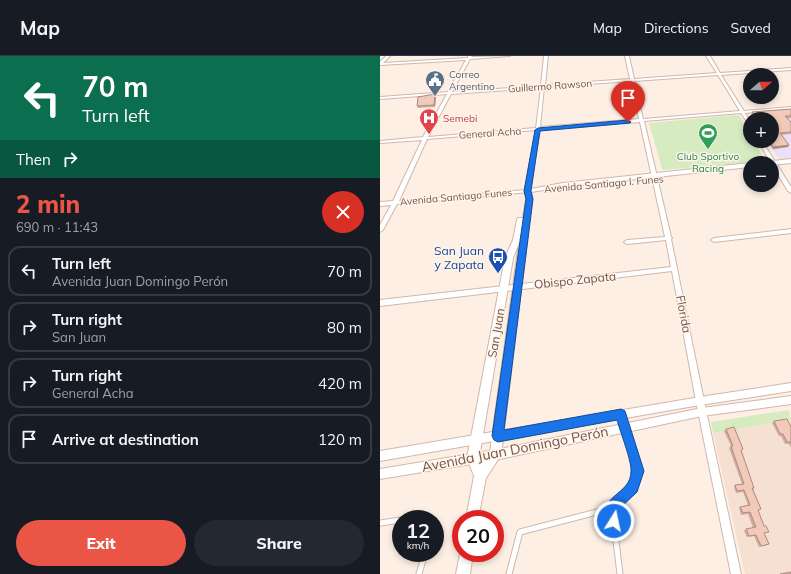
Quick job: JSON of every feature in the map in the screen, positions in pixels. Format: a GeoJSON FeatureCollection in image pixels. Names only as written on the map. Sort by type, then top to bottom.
{"type":"FeatureCollection","features":[{"type":"Feature","properties":{"kind":"main road"},"geometry":{"type":"LineString","coordinates":[[779,164],[791,161]]}},
{"type":"Feature","properties":{"kind":"main road"},"geometry":{"type":"LineString","coordinates":[[779,165],[791,165]]}},
{"type":"Feature","properties":{"kind":"main road","name":"Avenida Santiago I. Funes"},"geometry":{"type":"LineString","coordinates":[[655,177],[743,166]]}},
{"type":"Feature","properties":{"kind":"main road","name":"Avenida Santiago I. Funes"},"geometry":{"type":"LineString","coordinates":[[530,190],[743,170]]}},
{"type":"Feature","properties":{"kind":"main road","name":"San Juan"},"geometry":{"type":"LineString","coordinates":[[474,510],[480,476],[495,455],[530,190]]}},
{"type":"Feature","properties":{"kind":"main road","name":"San Juan"},"geometry":{"type":"LineString","coordinates":[[473,458],[509,258],[517,240],[530,190]]}},
{"type":"Feature","properties":{"kind":"main road"},"geometry":{"type":"LineString","coordinates":[[473,458],[480,476]]}},
{"type":"Feature","properties":{"kind":"main road"},"geometry":{"type":"LineString","coordinates":[[463,574],[465,562]]}},
{"type":"Feature","properties":{"kind":"street"},"geometry":{"type":"LineString","coordinates":[[380,64],[388,56]]}},
{"type":"Feature","properties":{"kind":"street"},"geometry":{"type":"LineString","coordinates":[[380,64],[469,57],[508,56]]}},
{"type":"Feature","properties":{"kind":"street","name":"San Juan"},"geometry":{"type":"LineString","coordinates":[[530,190],[544,86],[546,56]]}},
{"type":"Feature","properties":{"kind":"street","name":"Florida"},"geometry":{"type":"LineString","coordinates":[[626,56],[676,269],[702,412],[736,574]]}},
{"type":"Feature","properties":{"kind":"street"},"geometry":{"type":"LineString","coordinates":[[708,56],[743,112]]}},
{"type":"Feature","properties":{"kind":"street"},"geometry":{"type":"LineString","coordinates":[[380,230],[395,203],[425,138],[469,57]]}},
{"type":"Feature","properties":{"kind":"street","name":"Guillermo Rawson"},"geometry":{"type":"LineString","coordinates":[[380,98],[791,69]]}},
{"type":"Feature","properties":{"kind":"street","name":"General Acha"},"geometry":{"type":"LineString","coordinates":[[380,142],[791,108]]}},
{"type":"Feature","properties":{"kind":"street"},"geometry":{"type":"LineString","coordinates":[[779,174],[791,191]]}},
{"type":"Feature","properties":{"kind":"street","name":"Avenida Santiago Funes"},"geometry":{"type":"LineString","coordinates":[[380,204],[530,190]]}},
{"type":"Feature","properties":{"kind":"street"},"geometry":{"type":"LineString","coordinates":[[714,240],[791,231]]}},
{"type":"Feature","properties":{"kind":"street"},"geometry":{"type":"LineString","coordinates":[[627,242],[668,238]]}},
{"type":"Feature","properties":{"kind":"street","name":"Obispo Zapata"},"geometry":{"type":"LineString","coordinates":[[380,303],[676,269]]}},
{"type":"Feature","properties":{"kind":"street","name":"Avenida Juan Domingo Perón"},"geometry":{"type":"LineString","coordinates":[[380,456],[700,400],[791,387]]}},
{"type":"Feature","properties":{"kind":"street","name":"Avenida Juan Domingo Perón"},"geometry":{"type":"LineString","coordinates":[[380,474],[495,455],[702,412],[791,400]]}},
{"type":"Feature","properties":{"kind":"lane"},"geometry":{"type":"LineString","coordinates":[[510,574],[520,532],[612,508],[633,488],[638,471],[621,414]]}},
{"type":"Feature","properties":{"kind":"lane"},"geometry":{"type":"LineString","coordinates":[[612,508],[620,574]]}},
{"type":"Feature","properties":{"kind":"lane"},"geometry":{"type":"LineString","coordinates":[[380,523],[392,521]]}},
{"type":"Feature","properties":{"kind":"lane"},"geometry":{"type":"LineString","coordinates":[[419,574],[422,562]]}},
{"type":"Feature","properties":{"kind":"shaded area"},"geometry":{"type":"Polygon","coordinates":[[[791,110],[791,158],[779,158],[779,156],[776,156],[771,148],[779,148],[779,112],[772,112],[791,110]]]}},
{"type":"Feature","properties":{"kind":"shaded area"},"geometry":{"type":"Polygon","coordinates":[[[791,420],[791,574],[745,574],[713,433],[791,420]]]}},
{"type":"Feature","properties":{"kind":"green space","name":"Club Sportivo Racing"},"geometry":{"type":"Polygon","coordinates":[[[735,115],[740,116],[743,122],[743,148],[758,148],[762,156],[743,156],[743,163],[665,170],[662,169],[649,123],[735,115]]]}},
{"type":"Feature","properties":{"kind":"green space"},"geometry":{"type":"Polygon","coordinates":[[[789,410],[791,420],[713,433],[711,422],[789,410]]]}},
{"type":"Feature","properties":{"kind":"building"},"geometry":{"type":"Polygon","coordinates":[[[435,94],[434,105],[417,106],[418,97],[435,94]]]}},
{"type":"Feature","properties":{"kind":"building"},"geometry":{"type":"Polygon","coordinates":[[[791,109],[791,116],[785,116],[791,122],[791,132],[780,133],[789,145],[779,146],[779,112],[752,112],[791,109]]]}},
{"type":"Feature","properties":{"kind":"building"},"geometry":{"type":"Polygon","coordinates":[[[787,419],[791,427],[791,442],[787,442],[783,434],[780,434],[774,421],[787,419]]]}},
{"type":"Feature","properties":{"kind":"building"},"geometry":{"type":"Polygon","coordinates":[[[734,427],[743,449],[741,450],[754,488],[752,488],[761,509],[758,510],[764,526],[766,526],[769,532],[764,533],[769,544],[761,546],[756,535],[749,536],[746,529],[756,527],[750,512],[743,513],[740,507],[750,505],[744,490],[737,491],[735,485],[744,484],[731,446],[733,446],[726,429],[734,427]]]}},
{"type":"Feature","properties":{"kind":"building"},"geometry":{"type":"Polygon","coordinates":[[[791,572],[791,574],[780,574],[791,572]]]}},
{"type":"Feature","properties":{"kind":"place","name":"Correo Argentino"},"geometry":{"type":"Point","coordinates":[435,97]}},
{"type":"Feature","properties":{"kind":"place","name":"Semebi"},"geometry":{"type":"Point","coordinates":[429,135]}},
{"type":"Feature","properties":{"kind":"place","name":"Club Sportivo Racing"},"geometry":{"type":"Point","coordinates":[708,150]}},
{"type":"Feature","properties":{"kind":"place","name":"San Juan y Zapata"},"geometry":{"type":"Point","coordinates":[498,274]}},
{"type":"Feature","properties":{"kind":"route"},"geometry":{"type":"LineString","coordinates":[[614,521],[612,508],[633,488],[638,471],[621,414],[498,436],[529,199],[527,191],[538,130],[628,122]]}}]}
